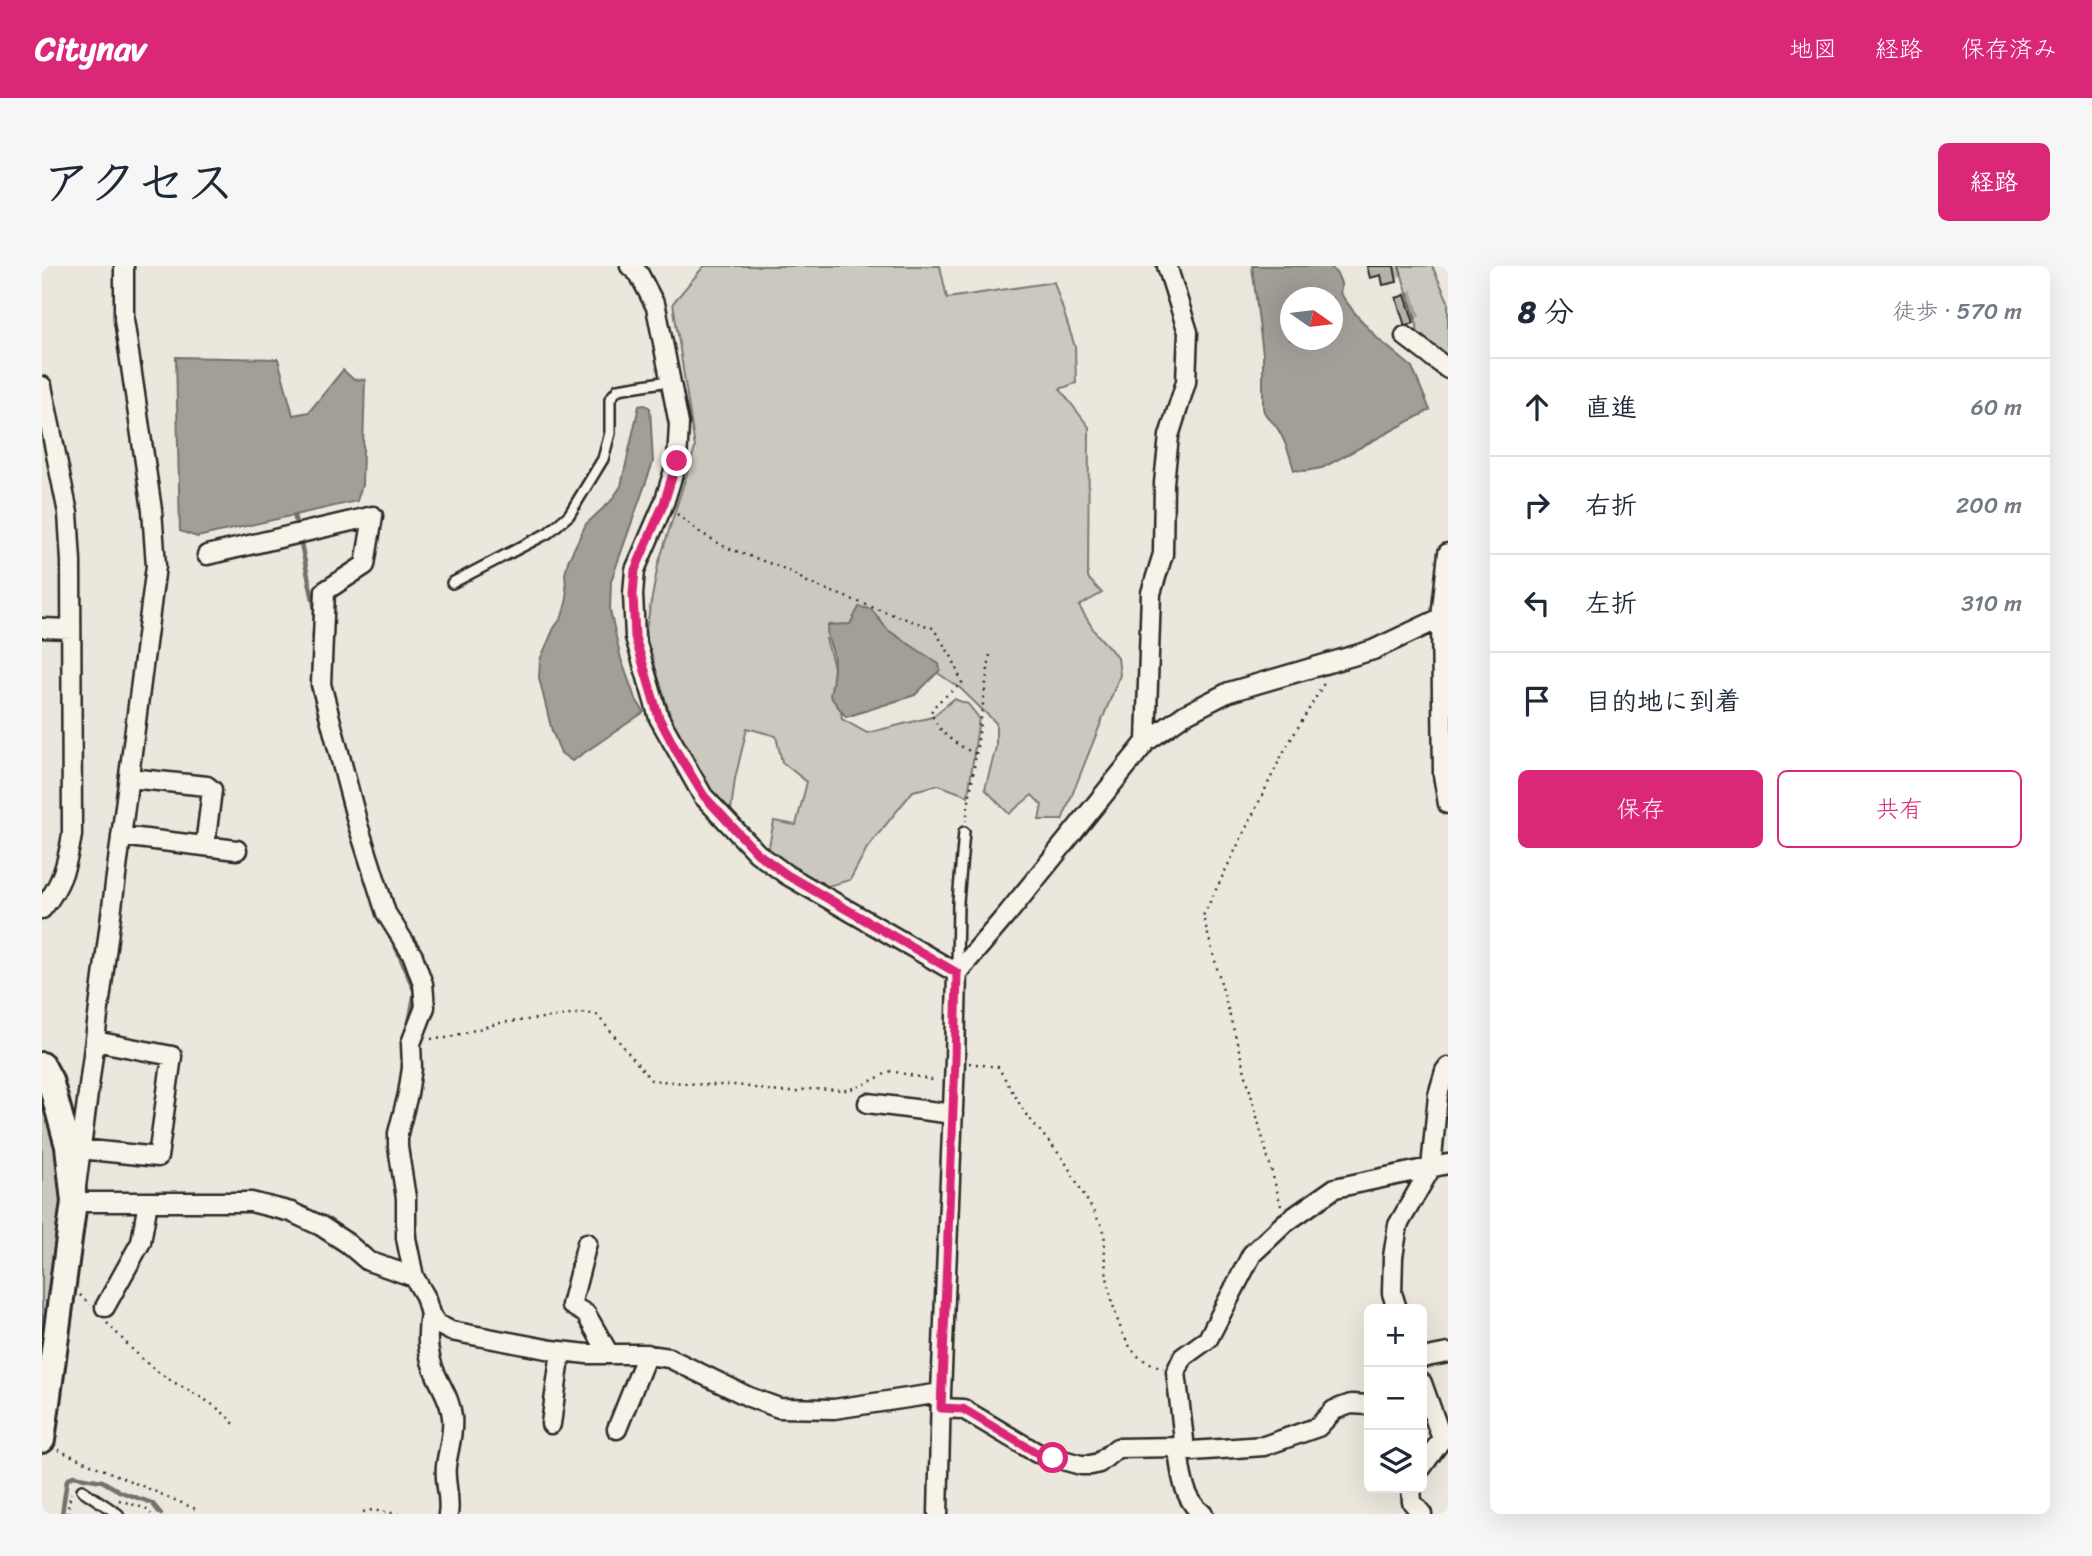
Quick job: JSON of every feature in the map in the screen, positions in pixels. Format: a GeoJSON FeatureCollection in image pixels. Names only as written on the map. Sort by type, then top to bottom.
{"type":"FeatureCollection","features":[{"type":"Feature","properties":{"kind":"street"},"geometry":{"type":"LineString","coordinates":[[43,1434],[156,566],[152,510],[124,319],[124,266]]}},
{"type":"Feature","properties":{"kind":"street"},"geometry":{"type":"LineString","coordinates":[[630,266],[639,274],[656,307],[679,424],[677,461],[664,503],[635,570],[633,594],[635,637],[659,718],[704,796],[757,853],[787,875],[957,973]]}},
{"type":"Feature","properties":{"kind":"street"},"geometry":{"type":"LineString","coordinates":[[1146,743],[1151,593],[1163,554],[1168,436],[1186,382],[1188,332],[1167,266]]}},
{"type":"Feature","properties":{"kind":"street"},"geometry":{"type":"LineString","coordinates":[[1405,336],[1448,369]]}},
{"type":"Feature","properties":{"kind":"street"},"geometry":{"type":"LineString","coordinates":[[42,386],[45,412],[68,513],[71,561],[72,835],[66,869],[42,909]]}},
{"type":"Feature","properties":{"kind":"street"},"geometry":{"type":"LineString","coordinates":[[207,555],[373,516],[365,565],[325,591],[321,684],[358,825],[386,913],[413,956],[423,984],[425,1007],[411,1043],[412,1068],[398,1133],[406,1198],[406,1238],[414,1277],[437,1324],[451,1331],[561,1351],[647,1354],[669,1358],[749,1397],[779,1408],[834,1409],[941,1401],[963,1409],[1037,1453],[1081,1465],[1099,1463],[1117,1448],[1178,1447],[1192,1451],[1264,1446],[1318,1427],[1334,1410],[1351,1404],[1364,1405]]}},
{"type":"Feature","properties":{"kind":"street"},"geometry":{"type":"LineString","coordinates":[[1448,553],[1441,618],[1444,775],[1448,804]]}},
{"type":"Feature","properties":{"kind":"street"},"geometry":{"type":"LineString","coordinates":[[938,1514],[957,973],[1146,743],[1184,715],[1229,692],[1373,650],[1441,618]]}},
{"type":"Feature","properties":{"kind":"street"},"geometry":{"type":"LineString","coordinates":[[42,628],[70,629]]}},
{"type":"Feature","properties":{"kind":"street"},"geometry":{"type":"LineString","coordinates":[[129,778],[207,786],[212,790],[205,846]]}},
{"type":"Feature","properties":{"kind":"street"},"geometry":{"type":"LineString","coordinates":[[121,836],[237,850]]}},
{"type":"Feature","properties":{"kind":"street"},"geometry":{"type":"LineString","coordinates":[[80,1149],[158,1157],[172,1056],[95,1041]]}},
{"type":"Feature","properties":{"kind":"street"},"geometry":{"type":"LineString","coordinates":[[42,1065],[50,1080],[68,1146],[74,1202]]}},
{"type":"Feature","properties":{"kind":"street"},"geometry":{"type":"LineString","coordinates":[[1395,1304],[1392,1293],[1393,1257],[1398,1225],[1440,1166],[1438,1095],[1448,1067]]}},
{"type":"Feature","properties":{"kind":"street"},"geometry":{"type":"LineString","coordinates":[[868,1103],[953,1114]]}},
{"type":"Feature","properties":{"kind":"street"},"geometry":{"type":"LineString","coordinates":[[1203,1514],[1190,1499],[1181,1473],[1178,1447],[1184,1440],[1176,1372],[1183,1357],[1208,1339],[1252,1254],[1285,1223],[1335,1188],[1440,1166]]}},
{"type":"Feature","properties":{"kind":"street"},"geometry":{"type":"LineString","coordinates":[[74,1202],[251,1202],[291,1212],[321,1226],[368,1261],[414,1277]]}},
{"type":"Feature","properties":{"kind":"street"},"geometry":{"type":"LineString","coordinates":[[101,1312],[141,1242],[148,1202]]}},
{"type":"Feature","properties":{"kind":"street"},"geometry":{"type":"LineString","coordinates":[[587,1243],[571,1305],[586,1314],[608,1354]]}},
{"type":"Feature","properties":{"kind":"street"},"geometry":{"type":"LineString","coordinates":[[430,1314],[427,1351],[447,1395],[453,1418],[445,1468],[449,1514]]}},
{"type":"Feature","properties":{"kind":"street"},"geometry":{"type":"LineString","coordinates":[[551,1424],[561,1351]]}},
{"type":"Feature","properties":{"kind":"street"},"geometry":{"type":"LineString","coordinates":[[1427,1357],[1448,1353]]}},
{"type":"Feature","properties":{"kind":"street"},"geometry":{"type":"LineString","coordinates":[[617,1429],[647,1354]]}},
{"type":"Feature","properties":{"kind":"street"},"geometry":{"type":"LineString","coordinates":[[1427,1402],[1445,1441],[1427,1461]]}},
{"type":"Feature","properties":{"kind":"street"},"geometry":{"type":"LineString","coordinates":[[1411,1493],[1412,1502],[1422,1514]]}},
{"type":"Feature","properties":{"kind":"lane"},"geometry":{"type":"LineString","coordinates":[[452,583],[548,533],[559,524],[569,514],[603,458],[610,433],[610,399],[618,389],[669,381]]}},
{"type":"Feature","properties":{"kind":"lane"},"geometry":{"type":"LineString","coordinates":[[957,973],[958,902],[964,832]]}},
{"type":"Feature","properties":{"kind":"lane"},"geometry":{"type":"LineString","coordinates":[[82,1490],[118,1514]]}},
{"type":"Feature","properties":{"kind":"path"},"geometry":{"type":"LineString","coordinates":[[664,503],[698,531],[725,547],[785,569],[808,583],[933,628],[953,659],[962,683],[937,703],[931,712],[947,737],[976,754]]}},
{"type":"Feature","properties":{"kind":"path"},"geometry":{"type":"LineString","coordinates":[[964,832],[990,654]]}},
{"type":"Feature","properties":{"kind":"path"},"geometry":{"type":"LineString","coordinates":[[1285,1223],[1203,916],[1283,753],[1339,659]]}},
{"type":"Feature","properties":{"kind":"path"},"geometry":{"type":"LineString","coordinates":[[414,1036],[428,1039],[446,1038],[500,1023],[587,1013],[597,1015],[651,1080],[737,1085],[779,1092],[806,1089],[847,1090],[891,1071],[954,1082]]}},
{"type":"Feature","properties":{"kind":"path"},"geometry":{"type":"LineString","coordinates":[[955,1060],[992,1065],[1003,1073],[1025,1113],[1063,1160],[1103,1228],[1104,1258],[1113,1301],[1121,1328],[1132,1349],[1150,1363],[1176,1372]]}},
{"type":"Feature","properties":{"kind":"path"},"geometry":{"type":"LineString","coordinates":[[62,1285],[77,1292],[101,1312],[153,1369],[212,1403],[234,1424]]}},
{"type":"Feature","properties":{"kind":"path"},"geometry":{"type":"LineString","coordinates":[[43,1434],[54,1430],[58,1451],[198,1510]]}},
{"type":"Feature","properties":{"kind":"path"},"geometry":{"type":"LineString","coordinates":[[363,1512],[372,1510],[398,1514]]}},
{"type":"Feature","properties":{"kind":"shaded area"},"geometry":{"type":"Polygon","coordinates":[[[704,266],[940,266],[947,298],[1054,282],[1075,347],[1076,383],[1060,389],[1089,427],[1088,578],[1102,593],[1079,606],[1095,632],[1118,658],[1120,675],[1062,820],[1039,820],[1042,805],[1032,795],[1009,814],[985,789],[996,747],[996,723],[960,688],[889,638],[854,643],[826,639],[836,674],[842,719],[867,733],[932,717],[954,699],[968,704],[979,718],[968,796],[939,785],[913,791],[867,848],[850,880],[814,890],[767,856],[774,821],[796,825],[807,782],[782,762],[776,736],[747,728],[735,779],[729,826],[693,765],[673,724],[645,635],[658,565],[695,448],[673,303],[704,266]]]}},
{"type":"Feature","properties":{"kind":"shaded area"},"geometry":{"type":"Polygon","coordinates":[[[1252,266],[1330,266],[1337,275],[1341,287],[1280,287],[1280,350],[1343,350],[1343,297],[1377,338],[1412,367],[1430,410],[1322,468],[1305,471],[1294,470],[1282,436],[1263,408],[1263,354],[1252,266]]]}},
{"type":"Feature","properties":{"kind":"shaded area"},"geometry":{"type":"Polygon","coordinates":[[[1399,266],[1432,266],[1448,301],[1448,361],[1419,353],[1417,325],[1399,266]]]}},
{"type":"Feature","properties":{"kind":"shaded area"},"geometry":{"type":"Polygon","coordinates":[[[176,357],[278,359],[293,415],[309,412],[343,370],[353,379],[365,380],[362,485],[357,501],[197,537],[180,531],[176,357]]]}},
{"type":"Feature","properties":{"kind":"shaded area"},"geometry":{"type":"Polygon","coordinates":[[[639,406],[650,408],[653,462],[611,581],[610,610],[621,659],[635,698],[644,712],[572,761],[561,753],[552,731],[539,678],[540,660],[554,628],[562,617],[567,599],[565,574],[568,561],[586,524],[611,501],[621,486],[639,406]]]}},
{"type":"Feature","properties":{"kind":"shaded area"},"geometry":{"type":"Polygon","coordinates":[[[859,607],[871,609],[888,630],[939,664],[940,670],[915,695],[846,717],[830,696],[834,665],[827,629],[828,625],[850,624],[859,607]]]}},
{"type":"Feature","properties":{"kind":"shaded area"},"geometry":{"type":"Polygon","coordinates":[[[42,1098],[55,1146],[60,1202],[42,1334],[42,1098]]]}},
{"type":"Feature","properties":{"kind":"building"},"geometry":{"type":"Polygon","coordinates":[[[1367,266],[1394,266],[1397,282],[1383,285],[1381,275],[1370,278],[1367,266]]]}},
{"type":"Feature","properties":{"kind":"building"},"geometry":{"type":"Polygon","coordinates":[[[1405,295],[1414,323],[1405,326],[1396,298],[1405,295]]]}},
{"type":"Feature","properties":{"kind":"waterway"},"geometry":{"type":"LineString","coordinates":[[294,515],[298,531]]}},
{"type":"Feature","properties":{"kind":"waterway"},"geometry":{"type":"LineString","coordinates":[[300,539],[315,609],[312,687],[327,740]]}},
{"type":"Feature","properties":{"kind":"waterway"},"geometry":{"type":"LineString","coordinates":[[337,779],[365,875]]}},
{"type":"Feature","properties":{"kind":"waterway"},"geometry":{"type":"LineString","coordinates":[[392,938],[415,992],[408,1028]]}},
{"type":"Feature","properties":{"kind":"waterway"},"geometry":{"type":"LineString","coordinates":[[397,1220],[399,1239]]}},
{"type":"Feature","properties":{"kind":"waterway"},"geometry":{"type":"LineString","coordinates":[[420,1307],[420,1327]]}},
{"type":"Feature","properties":{"kind":"waterway"},"geometry":{"type":"LineString","coordinates":[[62,1514],[67,1480],[73,1476],[102,1481],[121,1492],[152,1503],[161,1514]]}},
{"type":"Feature","properties":{"kind":"route"},"geometry":{"type":"LineString","coordinates":[[677,461],[664,503],[635,570],[633,594],[635,637],[659,718],[704,796],[757,853],[787,875],[957,973],[941,1408],[963,1409],[1037,1453],[1053,1458]]}}]}
